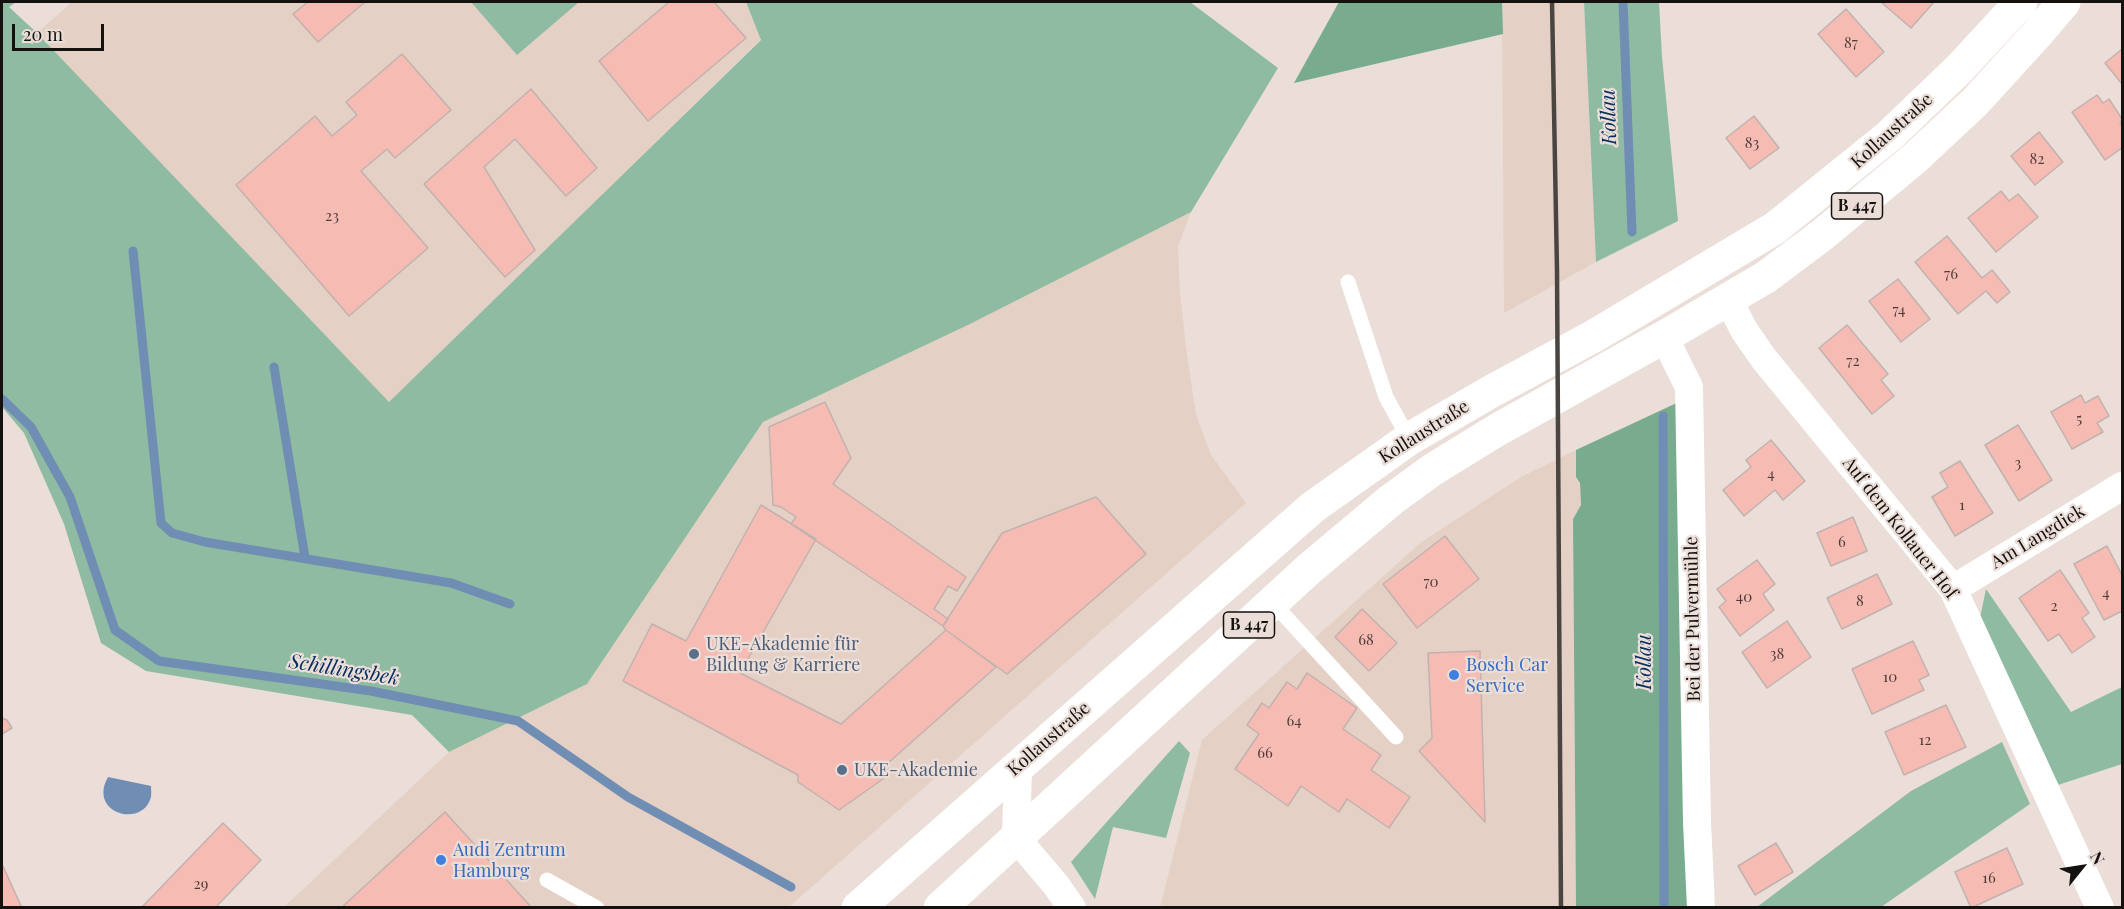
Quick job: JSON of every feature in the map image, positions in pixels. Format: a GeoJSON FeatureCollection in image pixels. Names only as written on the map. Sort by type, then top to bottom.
{"type":"FeatureCollection","features":[{"type":"Feature","properties":{"kind":"main road","name":"Kollaustraße"},"geometry":{"type":"LineString","coordinates":[[858,908],[1306,513],[1409,439],[1594,336],[1775,228],[1889,136],[1959,69],[2021,2]]}},
{"type":"Feature","properties":{"kind":"main road","name":"Kollaustraße"},"geometry":{"type":"LineString","coordinates":[[940,908],[1273,603],[1391,500],[1432,470],[1506,425],[1767,277],[1914,159],[1975,102],[2064,2]]}},
{"type":"Feature","properties":{"kind":"street","name":"Auf dem Kollauer Hof"},"geometry":{"type":"LineString","coordinates":[[1728,299],[1744,330],[1764,359],[1953,589],[2100,908]]}},
{"type":"Feature","properties":{"kind":"street","name":"Bei der Pulvermühle"},"geometry":{"type":"LineString","coordinates":[[1664,337],[1689,387],[1697,822],[1701,908]]}},
{"type":"Feature","properties":{"kind":"street","name":"Am Langdiek"},"geometry":{"type":"LineString","coordinates":[[1953,589],[2122,486]]}},
{"type":"Feature","properties":{"kind":"street"},"geometry":{"type":"LineString","coordinates":[[1018,767],[1016,838],[1056,885],[1072,908]]}},
{"type":"Feature","properties":{"kind":"lane"},"geometry":{"type":"LineString","coordinates":[[1348,282],[1386,397],[1409,439]]}},
{"type":"Feature","properties":{"kind":"lane"},"geometry":{"type":"LineString","coordinates":[[1273,603],[1396,737]]}},
{"type":"Feature","properties":{"kind":"lane"},"geometry":{"type":"LineString","coordinates":[[547,880],[597,908]]}},
{"type":"Feature","properties":{"kind":"shaded area"},"geometry":{"type":"Polygon","coordinates":[[[72,2],[746,2],[761,39],[389,403],[37,33],[72,2]]]}},
{"type":"Feature","properties":{"kind":"shaded area"},"geometry":{"type":"Polygon","coordinates":[[[1502,2],[1584,2],[1596,262],[1504,313],[1502,2]]]}},
{"type":"Feature","properties":{"kind":"shaded area"},"geometry":{"type":"Polygon","coordinates":[[[1191,212],[1178,247],[1180,293],[1196,415],[1211,455],[1246,503],[789,907],[283,908],[449,752],[587,684],[763,422],[970,324],[1191,212]]]}},
{"type":"Feature","properties":{"kind":"shaded area"},"geometry":{"type":"Polygon","coordinates":[[[1576,450],[1576,477],[1580,483],[1581,505],[1573,519],[1576,907],[1160,908],[1202,740],[1420,543],[1521,477],[1576,450]]]}},
{"type":"Feature","properties":{"kind":"green space"},"geometry":{"type":"Polygon","coordinates":[[[2,2],[16,2],[9,7],[37,33],[389,402],[761,40],[746,2],[1190,2],[1278,68],[1191,212],[970,324],[763,422],[587,684],[449,752],[412,715],[146,671],[101,643],[64,524],[24,433],[2,407],[2,2]]]}},
{"type":"Feature","properties":{"kind":"green space"},"geometry":{"type":"Polygon","coordinates":[[[471,2],[579,2],[517,55],[471,2]]]}},
{"type":"Feature","properties":{"kind":"green space"},"geometry":{"type":"Polygon","coordinates":[[[1339,2],[1502,2],[1503,34],[1294,83],[1339,2]]]}},
{"type":"Feature","properties":{"kind":"green space"},"geometry":{"type":"Polygon","coordinates":[[[1584,2],[1659,2],[1678,221],[1596,262],[1584,2]]]}},
{"type":"Feature","properties":{"kind":"green space"},"geometry":{"type":"Polygon","coordinates":[[[1683,400],[1692,907],[1576,907],[1573,519],[1581,505],[1580,483],[1576,477],[1576,450],[1683,400]]]}},
{"type":"Feature","properties":{"kind":"green space"},"geometry":{"type":"Polygon","coordinates":[[[1986,589],[2071,712],[2122,687],[2122,764],[2058,785],[1980,618],[1986,589]]]}},
{"type":"Feature","properties":{"kind":"green space"},"geometry":{"type":"Polygon","coordinates":[[[1179,741],[1190,753],[1166,838],[1113,827],[1095,899],[1071,862],[1179,741]]]}},
{"type":"Feature","properties":{"kind":"green space"},"geometry":{"type":"Polygon","coordinates":[[[2002,742],[2030,804],[1881,907],[1757,907],[1911,791],[2002,742]]]}},
{"type":"Feature","properties":{"kind":"water"},"geometry":{"type":"Polygon","coordinates":[[[108,777],[151,786],[151,798],[144,808],[136,813],[117,812],[105,799],[104,789],[108,777]]]}},
{"type":"Feature","properties":{"kind":"building"},"geometry":{"type":"Polygon","coordinates":[[[308,2],[365,2],[318,42],[293,14],[308,2]]]}},
{"type":"Feature","properties":{"kind":"building"},"geometry":{"type":"Polygon","coordinates":[[[669,2],[714,2],[746,38],[648,121],[599,61],[669,2]]]}},
{"type":"Feature","properties":{"kind":"building"},"geometry":{"type":"Polygon","coordinates":[[[1881,2],[1934,2],[1911,28],[1881,2]]]}},
{"type":"Feature","properties":{"kind":"building"},"geometry":{"type":"Polygon","coordinates":[[[1846,9],[1884,52],[1856,77],[1818,34],[1846,9]]]}},
{"type":"Feature","properties":{"kind":"building"},"geometry":{"type":"Polygon","coordinates":[[[2122,49],[2122,84],[2105,63],[2122,49]]]}},
{"type":"Feature","properties":{"kind":"building"},"geometry":{"type":"Polygon","coordinates":[[[402,54],[451,110],[395,158],[387,149],[361,171],[428,248],[349,316],[236,185],[315,116],[332,136],[357,115],[346,102],[402,54]]]}},
{"type":"Feature","properties":{"kind":"building"},"geometry":{"type":"Polygon","coordinates":[[[531,89],[597,168],[566,196],[515,139],[484,167],[535,250],[505,277],[424,184],[531,89]]]}},
{"type":"Feature","properties":{"kind":"building"},"geometry":{"type":"Polygon","coordinates":[[[2097,95],[2103,103],[2109,99],[2122,119],[2120,123],[2122,148],[2105,160],[2072,112],[2097,95]]]}},
{"type":"Feature","properties":{"kind":"building"},"geometry":{"type":"Polygon","coordinates":[[[1754,116],[1779,148],[1750,169],[1726,138],[1754,116]]]}},
{"type":"Feature","properties":{"kind":"building"},"geometry":{"type":"Polygon","coordinates":[[[2039,132],[2063,162],[2035,185],[2011,156],[2039,132]]]}},
{"type":"Feature","properties":{"kind":"building"},"geometry":{"type":"Polygon","coordinates":[[[2001,191],[2009,201],[2018,194],[2038,217],[1996,252],[1968,218],[2001,191]]]}},
{"type":"Feature","properties":{"kind":"building"},"geometry":{"type":"Polygon","coordinates":[[[1947,236],[1982,278],[1992,270],[2010,292],[1997,303],[1986,291],[1958,314],[1915,262],[1947,236]]]}},
{"type":"Feature","properties":{"kind":"building"},"geometry":{"type":"Polygon","coordinates":[[[1898,279],[1930,319],[1901,342],[1869,301],[1898,279]]]}},
{"type":"Feature","properties":{"kind":"building"},"geometry":{"type":"Polygon","coordinates":[[[1847,325],[1888,374],[1881,380],[1894,396],[1872,414],[1819,348],[1847,325]]]}},
{"type":"Feature","properties":{"kind":"building"},"geometry":{"type":"Polygon","coordinates":[[[2081,395],[2085,403],[2098,396],[2109,416],[2097,423],[2103,432],[2072,449],[2051,412],[2081,395]]]}},
{"type":"Feature","properties":{"kind":"building"},"geometry":{"type":"Polygon","coordinates":[[[825,402],[851,458],[833,484],[966,577],[957,591],[948,586],[934,609],[948,619],[943,626],[791,524],[796,517],[781,507],[773,505],[769,427],[825,402]]]}},
{"type":"Feature","properties":{"kind":"building"},"geometry":{"type":"Polygon","coordinates":[[[2018,425],[2052,480],[2019,501],[1985,445],[2018,425]]]}},
{"type":"Feature","properties":{"kind":"building"},"geometry":{"type":"Polygon","coordinates":[[[1771,440],[1805,481],[1783,500],[1775,490],[1744,516],[1723,490],[1751,467],[1746,460],[1771,440]]]}},
{"type":"Feature","properties":{"kind":"building"},"geometry":{"type":"Polygon","coordinates":[[[1960,461],[1993,513],[1955,536],[1932,497],[1948,487],[1940,473],[1960,461]]]}},
{"type":"Feature","properties":{"kind":"building"},"geometry":{"type":"Polygon","coordinates":[[[1096,497],[1146,554],[1007,674],[946,630],[943,626],[1002,533],[1096,497]]]}},
{"type":"Feature","properties":{"kind":"building","name":"UKE-Akademie für Bildung & Karriere"},"geometry":{"type":"Polygon","coordinates":[[[761,505],[816,539],[740,673],[841,724],[946,630],[996,667],[887,764],[890,774],[839,810],[798,782],[798,775],[623,681],[652,624],[686,641],[761,505]]]}},
{"type":"Feature","properties":{"kind":"building"},"geometry":{"type":"Polygon","coordinates":[[[1853,517],[1867,551],[1831,566],[1817,533],[1853,517]]]}},
{"type":"Feature","properties":{"kind":"building"},"geometry":{"type":"Polygon","coordinates":[[[1445,536],[1479,579],[1417,628],[1383,584],[1445,536]]]}},
{"type":"Feature","properties":{"kind":"building"},"geometry":{"type":"Polygon","coordinates":[[[2107,546],[2122,575],[2122,611],[2104,620],[2074,564],[2107,546]]]}},
{"type":"Feature","properties":{"kind":"building"},"geometry":{"type":"Polygon","coordinates":[[[1757,560],[1775,584],[1763,594],[1774,610],[1740,636],[1719,607],[1726,601],[1717,589],[1757,560]]]}},
{"type":"Feature","properties":{"kind":"building"},"geometry":{"type":"Polygon","coordinates":[[[2060,570],[2089,613],[2082,618],[2095,637],[2072,653],[2059,634],[2048,641],[2019,598],[2060,570]]]}},
{"type":"Feature","properties":{"kind":"building"},"geometry":{"type":"Polygon","coordinates":[[[1877,574],[1892,604],[1842,629],[1827,598],[1877,574]]]}},
{"type":"Feature","properties":{"kind":"building"},"geometry":{"type":"Polygon","coordinates":[[[1362,609],[1397,643],[1369,671],[1335,637],[1362,609]]]}},
{"type":"Feature","properties":{"kind":"building"},"geometry":{"type":"Polygon","coordinates":[[[1787,621],[1811,657],[1767,688],[1742,652],[1787,621]]]}},
{"type":"Feature","properties":{"kind":"building"},"geometry":{"type":"Polygon","coordinates":[[[1913,641],[1929,675],[1919,680],[1924,690],[1872,714],[1852,669],[1913,641]]]}},
{"type":"Feature","properties":{"kind":"building"},"geometry":{"type":"Polygon","coordinates":[[[1480,651],[1485,822],[1419,751],[1432,738],[1428,653],[1480,651]]]}},
{"type":"Feature","properties":{"kind":"building"},"geometry":{"type":"Polygon","coordinates":[[[1307,673],[1357,708],[1343,729],[1381,755],[1371,770],[1410,797],[1389,828],[1347,799],[1339,812],[1301,786],[1288,806],[1235,769],[1259,734],[1247,725],[1262,703],[1269,708],[1287,682],[1297,689],[1307,673]]]}},
{"type":"Feature","properties":{"kind":"building"},"geometry":{"type":"Polygon","coordinates":[[[1946,705],[1966,747],[1904,775],[1885,732],[1946,705]]]}},
{"type":"Feature","properties":{"kind":"building"},"geometry":{"type":"Polygon","coordinates":[[[2,718],[7,720],[12,728],[2,734],[2,718]]]}},
{"type":"Feature","properties":{"kind":"building","name":"Audi Zentrum Hamburg"},"geometry":{"type":"Polygon","coordinates":[[[445,812],[532,908],[341,908],[445,812]]]}},
{"type":"Feature","properties":{"kind":"building"},"geometry":{"type":"Polygon","coordinates":[[[223,823],[261,860],[215,908],[141,908],[223,823]]]}},
{"type":"Feature","properties":{"kind":"building"},"geometry":{"type":"Polygon","coordinates":[[[1776,843],[1793,872],[1755,895],[1738,866],[1776,843]]]}},
{"type":"Feature","properties":{"kind":"building"},"geometry":{"type":"Polygon","coordinates":[[[2007,848],[2023,884],[1971,908],[1955,872],[2007,848]]]}},
{"type":"Feature","properties":{"kind":"building"},"geometry":{"type":"Polygon","coordinates":[[[2,864],[22,908],[2,908],[2,864]]]}},
{"type":"Feature","properties":{"kind":"waterway","name":"Kollau"},"geometry":{"type":"LineString","coordinates":[[1623,2],[1632,232]]}},
{"type":"Feature","properties":{"kind":"waterway"},"geometry":{"type":"LineString","coordinates":[[133,251],[161,523],[172,533],[205,542],[451,583],[510,604]]}},
{"type":"Feature","properties":{"kind":"waterway"},"geometry":{"type":"LineString","coordinates":[[274,367],[305,558]]}},
{"type":"Feature","properties":{"kind":"waterway","name":"Schillingsbek"},"geometry":{"type":"LineString","coordinates":[[2,399],[31,427],[70,497],[115,630],[159,661],[371,691],[518,721],[628,797],[791,887]]}},
{"type":"Feature","properties":{"kind":"waterway","name":"Kollau"},"geometry":{"type":"LineString","coordinates":[[1663,416],[1664,908]]}},
{"type":"Feature","properties":{"kind":"railway"},"geometry":{"type":"LineString","coordinates":[[1552,2],[1557,270],[1561,908]]}},
{"type":"Feature","properties":{"kind":"place","name":"UKE-Akademie für Bildung & Karriere"},"geometry":{"type":"Point","coordinates":[694,654]}},
{"type":"Feature","properties":{"kind":"place","name":"Bosch Car Service"},"geometry":{"type":"Point","coordinates":[1454,675]}},
{"type":"Feature","properties":{"kind":"place","name":"UKE-Akademie"},"geometry":{"type":"Point","coordinates":[842,770]}},
{"type":"Feature","properties":{"kind":"place","name":"Audi Zentrum Hamburg"},"geometry":{"type":"Point","coordinates":[441,860]}}]}
